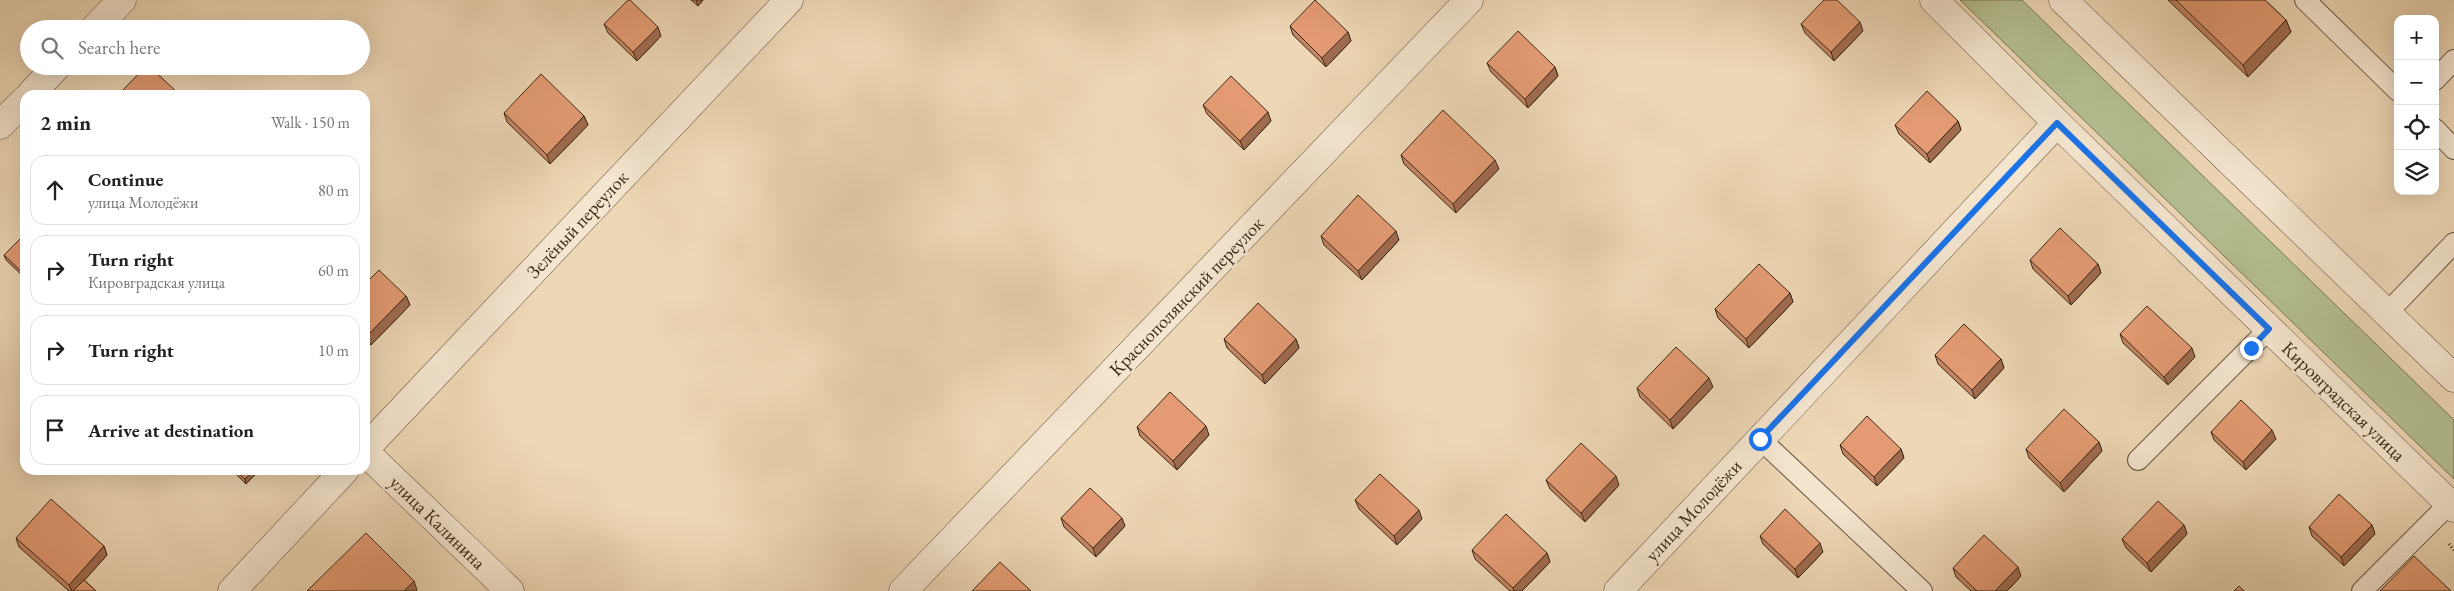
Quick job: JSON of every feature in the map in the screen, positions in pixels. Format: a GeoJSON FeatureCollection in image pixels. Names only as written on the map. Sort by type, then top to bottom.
{"type":"FeatureCollection","features":[{"type":"Feature","properties":{"kind":"street"},"geometry":{"type":"LineString","coordinates":[[103,20],[122,0]]}},
{"type":"Feature","properties":{"kind":"street","name":"Зелёный переулок"},"geometry":{"type":"LineString","coordinates":[[370,445],[789,0]]}},
{"type":"Feature","properties":{"kind":"street","name":"Краснополянский переулок"},"geometry":{"type":"LineString","coordinates":[[903,591],[1469,0]]}},
{"type":"Feature","properties":{"kind":"street","name":"Кировградская улица"},"geometry":{"type":"LineString","coordinates":[[1934,0],[2057,123],[2452,505]]}},
{"type":"Feature","properties":{"kind":"street"},"geometry":{"type":"LineString","coordinates":[[2063,0],[2454,378]]}},
{"type":"Feature","properties":{"kind":"street"},"geometry":{"type":"LineString","coordinates":[[34,90],[48,75]]}},
{"type":"Feature","properties":{"kind":"street","name":"улица Молодёжи"},"geometry":{"type":"LineString","coordinates":[[1618,591],[2057,123]]}},
{"type":"Feature","properties":{"kind":"street","name":"улица Калинина"},"geometry":{"type":"LineString","coordinates":[[370,455],[510,591]]}},
{"type":"Feature","properties":{"kind":"street"},"geometry":{"type":"LineString","coordinates":[[232,591],[340,475]]}},
{"type":"Feature","properties":{"kind":"lane"},"geometry":{"type":"LineString","coordinates":[[2305,0],[2394,87]]}},
{"type":"Feature","properties":{"kind":"lane"},"geometry":{"type":"LineString","coordinates":[[2439,76],[2454,60]]}},
{"type":"Feature","properties":{"kind":"lane"},"geometry":{"type":"LineString","coordinates":[[2439,134],[2454,149]]}},
{"type":"Feature","properties":{"kind":"lane"},"geometry":{"type":"LineString","coordinates":[[2387,313],[2454,243]]}},
{"type":"Feature","properties":{"kind":"lane"},"geometry":{"type":"LineString","coordinates":[[2138,460],[2269,329]]}},
{"type":"Feature","properties":{"kind":"lane"},"geometry":{"type":"LineString","coordinates":[[1760,439],[1922,591]]}},
{"type":"Feature","properties":{"kind":"lane"},"geometry":{"type":"LineString","coordinates":[[2362,591],[2452,505]]}},
{"type":"Feature","properties":{"kind":"green space"},"geometry":{"type":"Polygon","coordinates":[[[1960,0],[2022,0],[2454,420],[2454,479],[1960,0]]]}},
{"type":"Feature","properties":{"kind":"building"},"geometry":{"type":"Polygon","coordinates":[[[628,0],[658,27],[633,52],[604,24],[628,0]]]}},
{"type":"Feature","properties":{"kind":"building"},"geometry":{"type":"Polygon","coordinates":[[[1315,0],[1348,32],[1322,58],[1290,26],[1315,0]]]}},
{"type":"Feature","properties":{"kind":"building"},"geometry":{"type":"Polygon","coordinates":[[[1824,0],[1837,0],[1860,22],[1831,52],[1801,24],[1824,0]]]}},
{"type":"Feature","properties":{"kind":"building"},"geometry":{"type":"Polygon","coordinates":[[[2176,0],[2265,0],[2286,20],[2243,65],[2176,0]]]}},
{"type":"Feature","properties":{"kind":"building"},"geometry":{"type":"Polygon","coordinates":[[[1518,31],[1555,67],[1525,99],[1487,63],[1518,31]]]}},
{"type":"Feature","properties":{"kind":"building"},"geometry":{"type":"Polygon","coordinates":[[[541,74],[584,116],[547,155],[504,113],[541,74]]]}},
{"type":"Feature","properties":{"kind":"building"},"geometry":{"type":"Polygon","coordinates":[[[137,75],[159,75],[175,90],[123,90],[137,75]]]}},
{"type":"Feature","properties":{"kind":"building"},"geometry":{"type":"Polygon","coordinates":[[[1231,76],[1268,112],[1240,141],[1203,105],[1231,76]]]}},
{"type":"Feature","properties":{"kind":"building"},"geometry":{"type":"Polygon","coordinates":[[[1927,91],[1958,121],[1927,154],[1895,125],[1927,91]]]}},
{"type":"Feature","properties":{"kind":"building"},"geometry":{"type":"Polygon","coordinates":[[[1443,110],[1495,160],[1453,204],[1401,155],[1443,110]]]}},
{"type":"Feature","properties":{"kind":"building"},"geometry":{"type":"Polygon","coordinates":[[[1358,195],[1396,231],[1358,271],[1321,236],[1358,195]]]}},
{"type":"Feature","properties":{"kind":"building"},"geometry":{"type":"Polygon","coordinates":[[[2060,228],[2098,264],[2068,296],[2030,260],[2060,228]]]}},
{"type":"Feature","properties":{"kind":"building"},"geometry":{"type":"Polygon","coordinates":[[[20,239],[20,270],[4,255],[20,239]]]}},
{"type":"Feature","properties":{"kind":"building"},"geometry":{"type":"Polygon","coordinates":[[[1759,264],[1790,293],[1746,339],[1715,309],[1759,264]]]}},
{"type":"Feature","properties":{"kind":"building"},"geometry":{"type":"Polygon","coordinates":[[[379,270],[406,296],[370,333],[370,279],[379,270]]]}},
{"type":"Feature","properties":{"kind":"building"},"geometry":{"type":"Polygon","coordinates":[[[1258,303],[1296,339],[1262,375],[1224,339],[1258,303]]]}},
{"type":"Feature","properties":{"kind":"building"},"geometry":{"type":"Polygon","coordinates":[[[2147,306],[2192,348],[2164,377],[2120,334],[2147,306]]]}},
{"type":"Feature","properties":{"kind":"building"},"geometry":{"type":"Polygon","coordinates":[[[1964,324],[2001,359],[1972,390],[1935,355],[1964,324]]]}},
{"type":"Feature","properties":{"kind":"building"},"geometry":{"type":"Polygon","coordinates":[[[1676,347],[1709,378],[1670,420],[1637,388],[1676,347]]]}},
{"type":"Feature","properties":{"kind":"building"},"geometry":{"type":"Polygon","coordinates":[[[1170,392],[1206,426],[1173,461],[1137,427],[1170,392]]]}},
{"type":"Feature","properties":{"kind":"building"},"geometry":{"type":"Polygon","coordinates":[[[2241,400],[2272,430],[2243,462],[2211,432],[2241,400]]]}},
{"type":"Feature","properties":{"kind":"building"},"geometry":{"type":"Polygon","coordinates":[[[2064,409],[2099,442],[2060,483],[2026,449],[2064,409]]]}},
{"type":"Feature","properties":{"kind":"building"},"geometry":{"type":"Polygon","coordinates":[[[1867,416],[1901,449],[1874,477],[1840,445],[1867,416]]]}},
{"type":"Feature","properties":{"kind":"building"},"geometry":{"type":"Polygon","coordinates":[[[1581,443],[1616,476],[1581,513],[1546,480],[1581,443]]]}},
{"type":"Feature","properties":{"kind":"building"},"geometry":{"type":"Polygon","coordinates":[[[1380,474],[1419,510],[1394,536],[1355,500],[1380,474]]]}},
{"type":"Feature","properties":{"kind":"building"},"geometry":{"type":"Polygon","coordinates":[[[241,475],[249,475],[245,479],[241,475]]]}},
{"type":"Feature","properties":{"kind":"building"},"geometry":{"type":"Polygon","coordinates":[[[1090,488],[1122,518],[1093,548],[1061,518],[1090,488]]]}},
{"type":"Feature","properties":{"kind":"building"},"geometry":{"type":"Polygon","coordinates":[[[2339,494],[2372,525],[2341,557],[2309,527],[2339,494]]]}},
{"type":"Feature","properties":{"kind":"building"},"geometry":{"type":"Polygon","coordinates":[[[51,499],[104,546],[69,585],[16,538],[51,499]]]}},
{"type":"Feature","properties":{"kind":"building"},"geometry":{"type":"Polygon","coordinates":[[[2158,501],[2184,525],[2147,563],[2122,539],[2158,501]]]}},
{"type":"Feature","properties":{"kind":"building"},"geometry":{"type":"Polygon","coordinates":[[[1785,509],[1820,543],[1795,569],[1760,536],[1785,509]]]}},
{"type":"Feature","properties":{"kind":"building"},"geometry":{"type":"Polygon","coordinates":[[[1506,514],[1547,553],[1513,588],[1472,550],[1506,514]]]}},
{"type":"Feature","properties":{"kind":"building"},"geometry":{"type":"Polygon","coordinates":[[[366,533],[414,581],[404,591],[307,591],[366,533]]]}},
{"type":"Feature","properties":{"kind":"building"},"geometry":{"type":"Polygon","coordinates":[[[1984,535],[2018,567],[1995,591],[1977,591],[1953,568],[1984,535]]]}},
{"type":"Feature","properties":{"kind":"building"},"geometry":{"type":"Polygon","coordinates":[[[2414,556],[2451,591],[2380,591],[2414,556]]]}},
{"type":"Feature","properties":{"kind":"building"},"geometry":{"type":"Polygon","coordinates":[[[1000,562],[1031,591],[972,591],[1000,562]]]}},
{"type":"Feature","properties":{"kind":"building"},"geometry":{"type":"Polygon","coordinates":[[[84,580],[96,591],[73,591],[84,580]]]}},
{"type":"Feature","properties":{"kind":"building"},"geometry":{"type":"Polygon","coordinates":[[[2239,586],[2244,591],[2234,591],[2239,586]]]}},
{"type":"Feature","properties":{"kind":"route"},"geometry":{"type":"LineString","coordinates":[[1760,439],[2057,123],[2269,329],[2251,348]]}}]}
